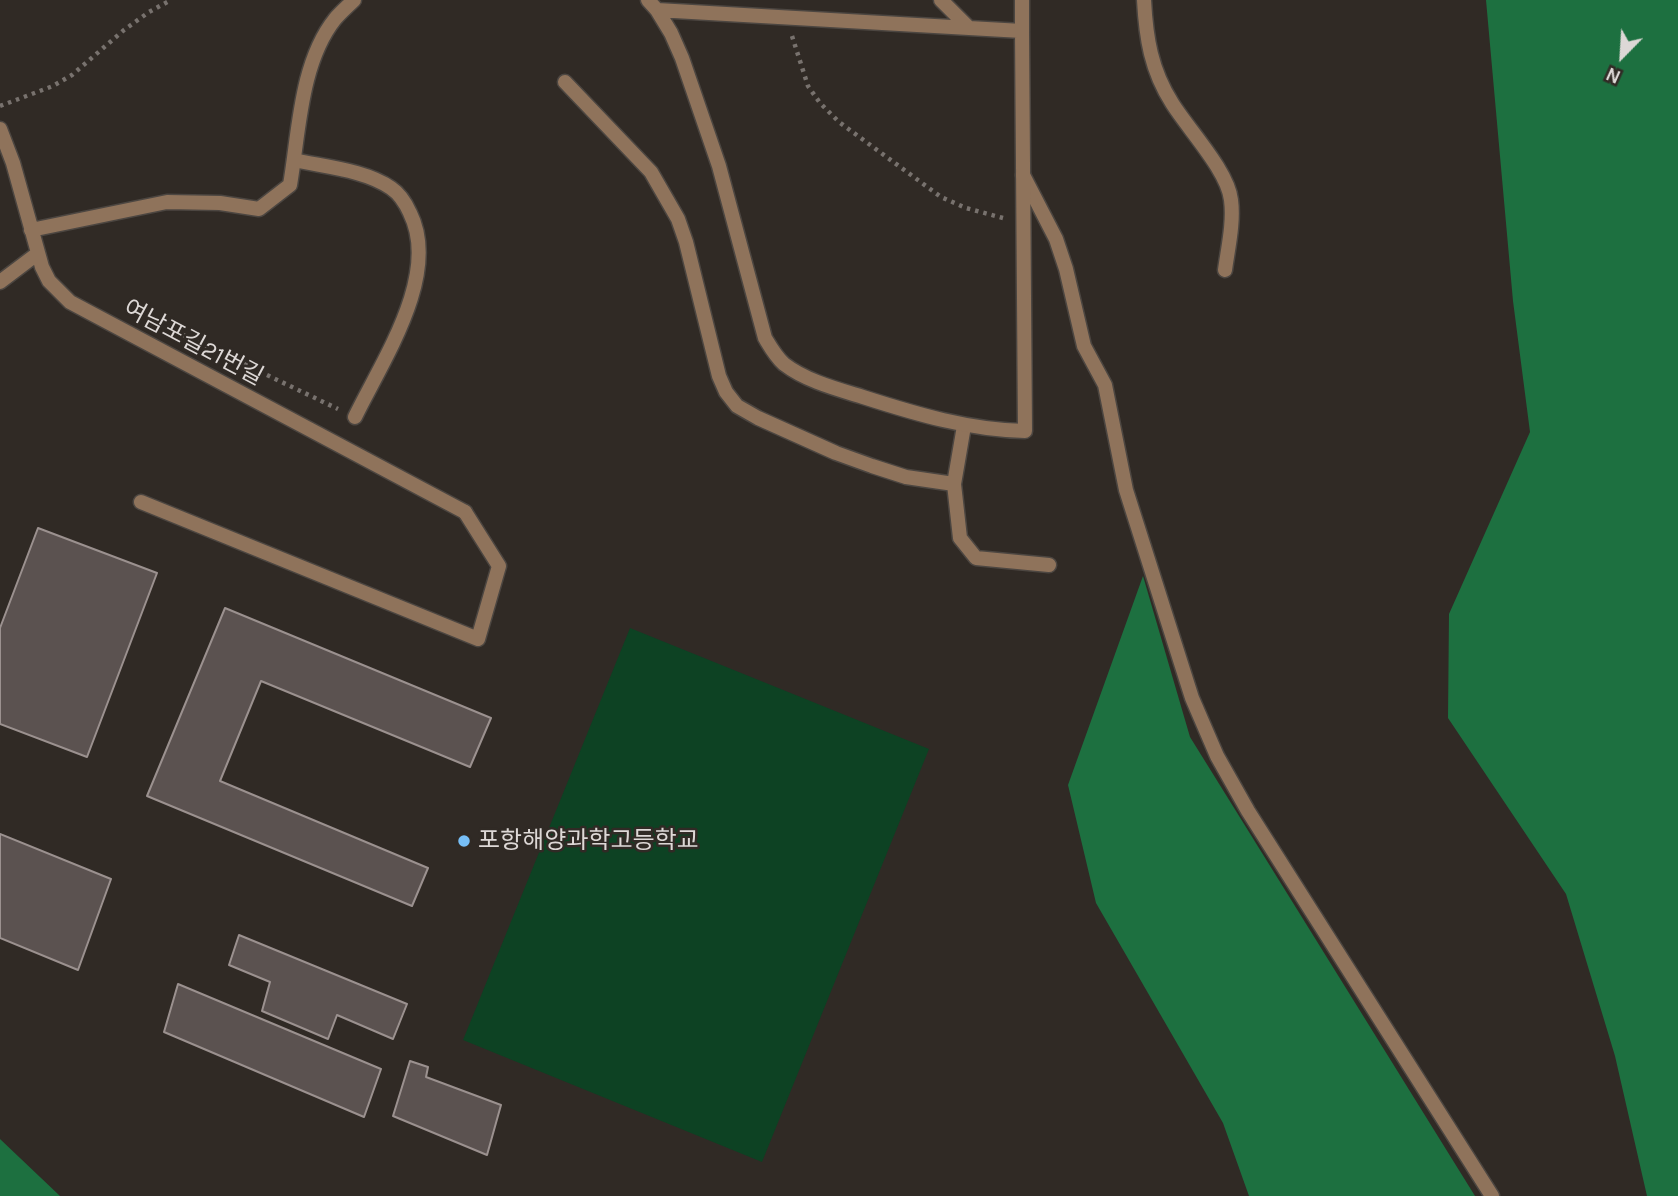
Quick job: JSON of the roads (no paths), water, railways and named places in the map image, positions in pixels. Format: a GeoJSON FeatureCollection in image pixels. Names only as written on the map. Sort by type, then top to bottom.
{"type":"FeatureCollection","features":[{"type":"Feature","properties":{"kind":"street"},"geometry":{"type":"LineString","coordinates":[[31,230],[167,202],[211,203],[259,209],[290,186],[304,90],[311,66],[321,42],[335,20],[354,0]]}},
{"type":"Feature","properties":{"kind":"street"},"geometry":{"type":"LineString","coordinates":[[941,0],[969,28]]}},
{"type":"Feature","properties":{"kind":"street"},"geometry":{"type":"LineString","coordinates":[[652,5],[682,58],[719,166],[765,338],[773,352],[785,365],[819,382],[895,407],[964,426],[994,431],[1025,431],[1022,0]]}},
{"type":"Feature","properties":{"kind":"street"},"geometry":{"type":"LineString","coordinates":[[1144,0],[1150,57],[1159,81],[1226,181],[1231,199],[1231,216],[1225,270]]}},
{"type":"Feature","properties":{"kind":"street"},"geometry":{"type":"LineString","coordinates":[[652,5],[787,18],[1022,31]]}},
{"type":"Feature","properties":{"kind":"street"},"geometry":{"type":"LineString","coordinates":[[565,82],[651,172],[667,197],[686,242],[719,376],[726,392],[737,406],[758,418],[848,457],[906,477],[954,484]]}},
{"type":"Feature","properties":{"kind":"street","name":"여남포길21번길"},"geometry":{"type":"LineString","coordinates":[[0,129],[13,163],[37,254],[49,281],[70,302],[465,512],[499,566],[478,639],[141,502]]}},
{"type":"Feature","properties":{"kind":"street"},"geometry":{"type":"LineString","coordinates":[[294,160],[351,173],[393,189],[405,202],[414,222],[420,267],[415,288],[408,310],[355,416]]}},
{"type":"Feature","properties":{"kind":"street"},"geometry":{"type":"LineString","coordinates":[[1023,175],[1056,239],[1084,346],[1105,385],[1126,490],[1176,652],[1217,757],[1263,835],[1492,1196]]}},
{"type":"Feature","properties":{"kind":"street"},"geometry":{"type":"LineString","coordinates":[[0,282],[37,254]]}},
{"type":"Feature","properties":{"kind":"street"},"geometry":{"type":"LineString","coordinates":[[964,426],[954,484],[960,538],[976,558],[1049,565]]}},
{"type":"Feature","properties":{"kind":"place","name":"포항해양과학고등학교"},"geometry":{"type":"Point","coordinates":[464,841]}}]}
